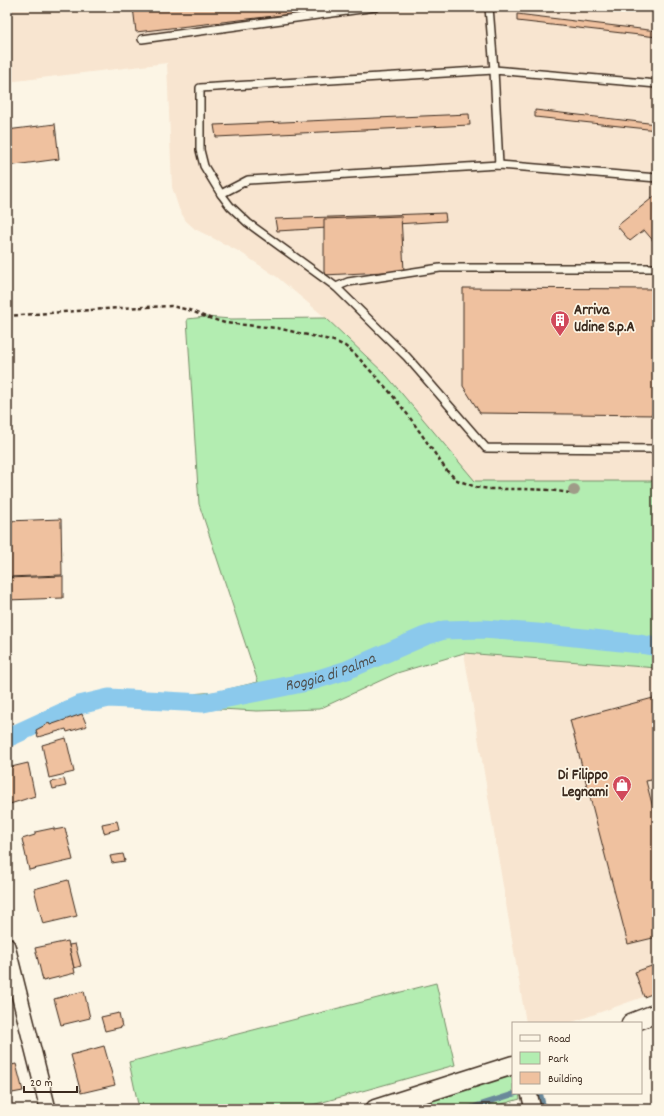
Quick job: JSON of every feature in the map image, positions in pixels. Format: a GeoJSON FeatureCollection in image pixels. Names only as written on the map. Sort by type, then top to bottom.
{"type":"FeatureCollection","features":[{"type":"Feature","properties":{"kind":"street"},"geometry":{"type":"LineString","coordinates":[[7,946],[48,1109]]}},
{"type":"Feature","properties":{"kind":"street"},"geometry":{"type":"LineString","coordinates":[[634,1022],[657,1013]]}},
{"type":"Feature","properties":{"kind":"street"},"geometry":{"type":"LineString","coordinates":[[375,1109],[512,1065]]}},
{"type":"Feature","properties":{"kind":"street"},"geometry":{"type":"LineString","coordinates":[[529,1094],[533,1109]]}},
{"type":"Feature","properties":{"kind":"lane"},"geometry":{"type":"LineString","coordinates":[[142,39],[376,7]]}},
{"type":"Feature","properties":{"kind":"lane"},"geometry":{"type":"LineString","coordinates":[[489,7],[499,165]]}},
{"type":"Feature","properties":{"kind":"lane"},"geometry":{"type":"LineString","coordinates":[[657,84],[494,70],[200,88],[200,150],[204,166],[230,206],[248,223],[336,287],[408,357],[486,448],[657,448]]}},
{"type":"Feature","properties":{"kind":"lane"},"geometry":{"type":"LineString","coordinates":[[221,194],[248,180],[499,165],[657,178]]}},
{"type":"Feature","properties":{"kind":"lane"},"geometry":{"type":"LineString","coordinates":[[336,287],[348,282],[440,268],[657,268]]}},
{"type":"Feature","properties":{"kind":"path"},"geometry":{"type":"LineString","coordinates":[[7,316],[171,306],[189,310],[225,323],[277,328],[334,341],[345,346],[355,354],[389,391],[408,415],[447,471],[457,480],[476,487],[489,489],[524,488],[550,490],[570,494]]}},
{"type":"Feature","properties":{"kind":"shaded area"},"geometry":{"type":"Polygon","coordinates":[[[7,7],[657,7],[657,481],[475,481],[387,376],[326,318],[277,277],[240,252],[195,229],[186,221],[179,209],[172,187],[167,63],[7,82],[7,7]]]}},
{"type":"Feature","properties":{"kind":"shaded area"},"geometry":{"type":"Polygon","coordinates":[[[464,653],[657,668],[657,992],[573,1022],[526,1022],[464,653]]]}},
{"type":"Feature","properties":{"kind":"green space"},"geometry":{"type":"Polygon","coordinates":[[[206,317],[231,319],[326,318],[387,376],[475,481],[657,481],[657,668],[464,653],[397,673],[319,709],[257,711],[201,708],[190,694],[216,692],[258,682],[199,504],[187,319],[206,317]]]}},
{"type":"Feature","properties":{"kind":"green space"},"geometry":{"type":"Polygon","coordinates":[[[436,983],[455,1065],[298,1109],[139,1109],[129,1062],[436,983]]]}},
{"type":"Feature","properties":{"kind":"green space"},"geometry":{"type":"Polygon","coordinates":[[[501,1077],[512,1078],[512,1094],[519,1094],[520,1099],[484,1109],[402,1109],[501,1077]]]}},
{"type":"Feature","properties":{"kind":"building"},"geometry":{"type":"Polygon","coordinates":[[[133,7],[352,7],[136,32],[133,7]]]}},
{"type":"Feature","properties":{"kind":"building"},"geometry":{"type":"Polygon","coordinates":[[[517,14],[657,31],[657,37],[517,21],[517,14]]]}},
{"type":"Feature","properties":{"kind":"building"},"geometry":{"type":"Polygon","coordinates":[[[535,110],[657,124],[657,130],[535,117],[535,110]]]}},
{"type":"Feature","properties":{"kind":"building"},"geometry":{"type":"Polygon","coordinates":[[[469,114],[470,125],[216,137],[214,125],[469,114]]]}},
{"type":"Feature","properties":{"kind":"building"},"geometry":{"type":"Polygon","coordinates":[[[55,124],[59,159],[7,166],[7,130],[55,124]]]}},
{"type":"Feature","properties":{"kind":"building"},"geometry":{"type":"Polygon","coordinates":[[[656,195],[657,243],[656,244],[644,230],[630,241],[617,226],[656,195]]]}},
{"type":"Feature","properties":{"kind":"building"},"geometry":{"type":"Polygon","coordinates":[[[445,213],[446,221],[277,231],[275,219],[445,213]]]}},
{"type":"Feature","properties":{"kind":"building"},"geometry":{"type":"Polygon","coordinates":[[[401,216],[404,271],[324,275],[324,219],[401,216]]]}},
{"type":"Feature","properties":{"kind":"building","name":"Arriva Udine S.p.A"},"geometry":{"type":"Polygon","coordinates":[[[463,288],[657,289],[657,415],[480,413],[463,386],[463,288]]]}},
{"type":"Feature","properties":{"kind":"building"},"geometry":{"type":"Polygon","coordinates":[[[61,519],[62,575],[7,577],[7,521],[61,519]]]}},
{"type":"Feature","properties":{"kind":"building"},"geometry":{"type":"Polygon","coordinates":[[[63,576],[63,598],[7,600],[7,578],[63,576]]]}},
{"type":"Feature","properties":{"kind":"building","name":"Di Filippo Legnami"},"geometry":{"type":"Polygon","coordinates":[[[657,697],[657,779],[646,781],[657,823],[657,937],[628,944],[570,720],[657,697]]]}},
{"type":"Feature","properties":{"kind":"building"},"geometry":{"type":"Polygon","coordinates":[[[82,714],[87,726],[67,732],[66,729],[38,737],[36,730],[49,723],[50,725],[82,714]]]}},
{"type":"Feature","properties":{"kind":"building"},"geometry":{"type":"Polygon","coordinates":[[[66,738],[74,772],[49,778],[42,745],[66,738]]]}},
{"type":"Feature","properties":{"kind":"building"},"geometry":{"type":"Polygon","coordinates":[[[28,763],[35,796],[7,805],[7,768],[28,763]]]}},
{"type":"Feature","properties":{"kind":"building"},"geometry":{"type":"Polygon","coordinates":[[[64,779],[66,786],[53,789],[51,782],[64,779]]]}},
{"type":"Feature","properties":{"kind":"building"},"geometry":{"type":"Polygon","coordinates":[[[117,821],[119,829],[104,833],[102,824],[117,821]]]}},
{"type":"Feature","properties":{"kind":"building"},"geometry":{"type":"Polygon","coordinates":[[[54,828],[54,830],[65,828],[73,860],[29,870],[22,839],[35,835],[35,832],[54,828]]]}},
{"type":"Feature","properties":{"kind":"building"},"geometry":{"type":"Polygon","coordinates":[[[123,854],[125,861],[112,863],[110,856],[123,854]]]}},
{"type":"Feature","properties":{"kind":"building"},"geometry":{"type":"Polygon","coordinates":[[[68,880],[77,916],[43,924],[34,889],[68,880]]]}},
{"type":"Feature","properties":{"kind":"building"},"geometry":{"type":"Polygon","coordinates":[[[68,941],[75,973],[43,981],[35,948],[68,941]]]}},
{"type":"Feature","properties":{"kind":"building"},"geometry":{"type":"Polygon","coordinates":[[[75,944],[81,966],[74,968],[69,945],[75,944]]]}},
{"type":"Feature","properties":{"kind":"building"},"geometry":{"type":"Polygon","coordinates":[[[657,964],[657,992],[644,997],[635,972],[657,964]]]}},
{"type":"Feature","properties":{"kind":"building"},"geometry":{"type":"Polygon","coordinates":[[[84,991],[90,1018],[61,1025],[54,999],[84,991]]]}},
{"type":"Feature","properties":{"kind":"building"},"geometry":{"type":"Polygon","coordinates":[[[119,1013],[122,1027],[105,1031],[101,1017],[119,1013]]]}},
{"type":"Feature","properties":{"kind":"building"},"geometry":{"type":"Polygon","coordinates":[[[7,1027],[11,1044],[7,1045],[7,1027]]]}},
{"type":"Feature","properties":{"kind":"building"},"geometry":{"type":"Polygon","coordinates":[[[104,1046],[115,1085],[81,1093],[71,1055],[104,1046]]]}},
{"type":"Feature","properties":{"kind":"building"},"geometry":{"type":"Polygon","coordinates":[[[16,1064],[23,1091],[7,1094],[7,1066],[16,1064]]]}},
{"type":"Feature","properties":{"kind":"waterway","name":"Roggia di Palma"},"geometry":{"type":"LineString","coordinates":[[7,738],[79,705],[109,698],[203,703],[312,681],[347,670],[425,636],[444,630],[483,629],[537,633],[657,647]]}},
{"type":"Feature","properties":{"kind":"waterway"},"geometry":{"type":"LineString","coordinates":[[467,1109],[514,1094]]}},
{"type":"Feature","properties":{"kind":"waterway"},"geometry":{"type":"LineString","coordinates":[[540,1094],[544,1109]]}},
{"type":"Feature","properties":{"kind":"place","name":"Arriva Udine S.p.A"},"geometry":{"type":"Point","coordinates":[560,337]}},
{"type":"Feature","properties":{"kind":"place","name":"Di Filippo Legnami"},"geometry":{"type":"Point","coordinates":[622,802]}}]}
